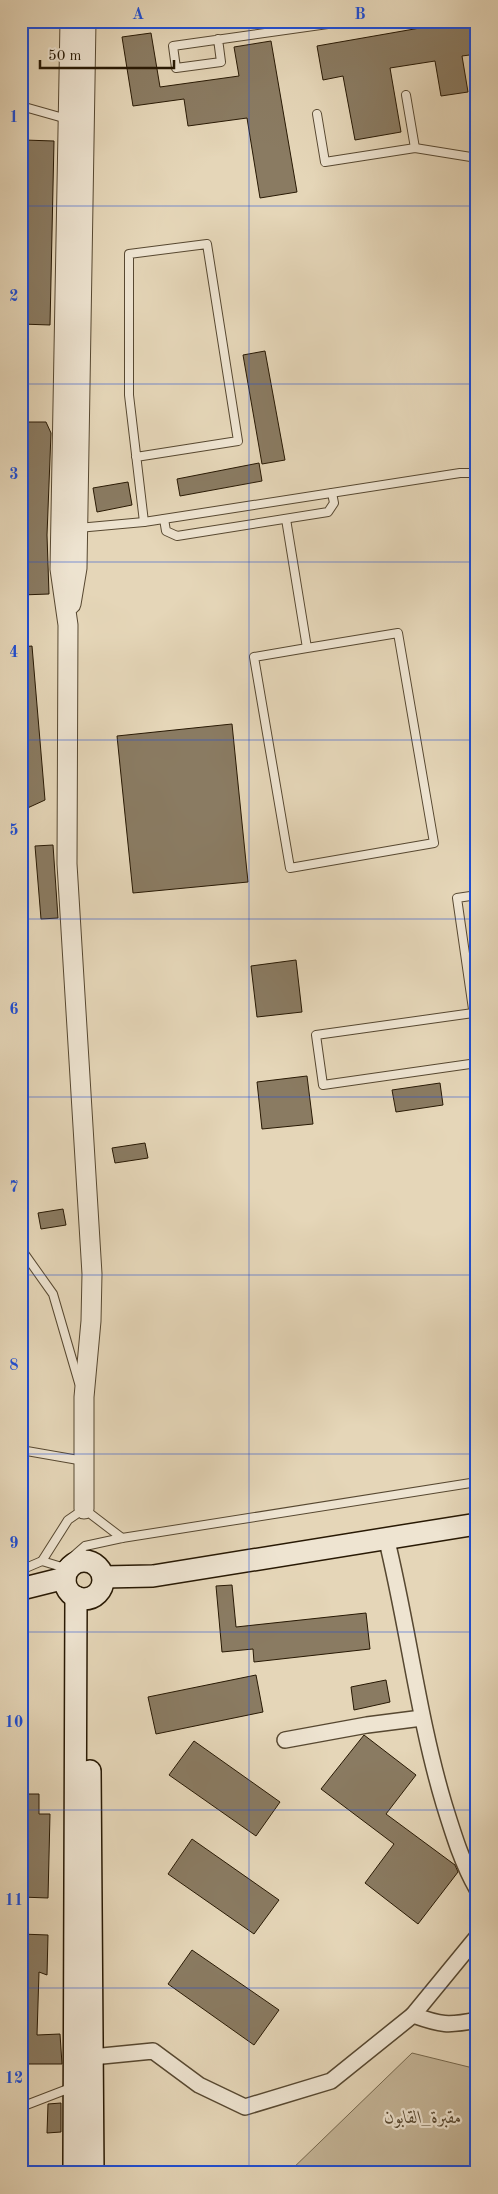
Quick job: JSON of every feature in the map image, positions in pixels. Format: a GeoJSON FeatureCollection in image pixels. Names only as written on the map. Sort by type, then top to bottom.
{"type":"FeatureCollection","features":[{"type":"Feature","properties":{"kind":"main road"},"geometry":{"type":"LineString","coordinates":[[103,1577],[153,1576],[386,1537],[476,1525]]}},
{"type":"Feature","properties":{"kind":"main road"},"geometry":{"type":"LineString","coordinates":[[21,1589],[65,1571],[81,1561],[98,1566],[103,1577],[102,1587],[97,1594],[82,1598],[67,1588],[65,1571]]}},
{"type":"Feature","properties":{"kind":"main road"},"geometry":{"type":"LineString","coordinates":[[82,1598],[92,2057],[92,2173]]}},
{"type":"Feature","properties":{"kind":"main road"},"geometry":{"type":"LineString","coordinates":[[74,2173],[82,1598]]}},
{"type":"Feature","properties":{"kind":"street"},"geometry":{"type":"LineString","coordinates":[[70,21],[77,122],[77,528],[76,568],[68,625],[67,864],[92,1274],[91,1321],[84,1397],[84,1509]]}},
{"type":"Feature","properties":{"kind":"street"},"geometry":{"type":"LineString","coordinates":[[68,625],[60,569],[77,122],[86,21]]}},
{"type":"Feature","properties":{"kind":"street"},"geometry":{"type":"LineString","coordinates":[[386,1537],[398,1584],[422,1718],[435,1774],[448,1820],[469,1875],[477,1889]]}},
{"type":"Feature","properties":{"kind":"street"},"geometry":{"type":"LineString","coordinates":[[284,1740],[367,1725],[422,1718]]}},
{"type":"Feature","properties":{"kind":"street"},"geometry":{"type":"LineString","coordinates":[[92,2057],[153,2051],[199,2085],[245,2106],[331,2081],[413,2015],[477,1936]]}},
{"type":"Feature","properties":{"kind":"street"},"geometry":{"type":"LineString","coordinates":[[413,2015],[437,2023],[452,2025],[477,2020]]}},
{"type":"Feature","properties":{"kind":"lane"},"geometry":{"type":"LineString","coordinates":[[218,39],[221,62],[176,68],[173,46],[311,24],[350,21]]}},
{"type":"Feature","properties":{"kind":"lane"},"geometry":{"type":"LineString","coordinates":[[406,95],[415,148]]}},
{"type":"Feature","properties":{"kind":"lane"},"geometry":{"type":"LineString","coordinates":[[21,114],[24,107],[77,122]]}},
{"type":"Feature","properties":{"kind":"lane"},"geometry":{"type":"LineString","coordinates":[[317,114],[325,162],[415,148],[477,158]]}},
{"type":"Feature","properties":{"kind":"lane"},"geometry":{"type":"LineString","coordinates":[[136,457],[238,441],[207,244],[129,254],[129,395],[136,457],[144,522]]}},
{"type":"Feature","properties":{"kind":"lane"},"geometry":{"type":"LineString","coordinates":[[77,528],[144,522],[460,473],[477,473]]}},
{"type":"Feature","properties":{"kind":"lane"},"geometry":{"type":"LineString","coordinates":[[164,519],[166,531],[177,536],[328,512],[334,503],[332,493]]}},
{"type":"Feature","properties":{"kind":"lane"},"geometry":{"type":"LineString","coordinates":[[286,519],[307,648]]}},
{"type":"Feature","properties":{"kind":"lane"},"geometry":{"type":"LineString","coordinates":[[398,632],[434,843],[290,868],[254,657],[307,648],[398,632]]}},
{"type":"Feature","properties":{"kind":"lane"},"geometry":{"type":"LineString","coordinates":[[477,895],[457,898],[477,1037]]}},
{"type":"Feature","properties":{"kind":"lane"},"geometry":{"type":"LineString","coordinates":[[473,1013],[316,1035],[324,1085],[477,1063]]}},
{"type":"Feature","properties":{"kind":"lane"},"geometry":{"type":"LineString","coordinates":[[21,1249],[53,1294],[84,1397]]}},
{"type":"Feature","properties":{"kind":"lane"},"geometry":{"type":"LineString","coordinates":[[21,1450],[84,1461]]}},
{"type":"Feature","properties":{"kind":"lane"},"geometry":{"type":"LineString","coordinates":[[42,1561],[65,1571],[85,1546],[122,1538],[477,1482]]}},
{"type":"Feature","properties":{"kind":"lane"},"geometry":{"type":"LineString","coordinates":[[21,1570],[42,1561],[68,1520],[84,1509],[122,1538]]}},
{"type":"Feature","properties":{"kind":"lane"},"geometry":{"type":"LineString","coordinates":[[21,2107],[74,2087]]}},
{"type":"Feature","properties":{"kind":"green space","name":"مقبرة_القابون"},"geometry":{"type":"Polygon","coordinates":[[[412,2053],[477,2069],[477,2173],[288,2173],[412,2053]]]}},
{"type":"Feature","properties":{"kind":"building"},"geometry":{"type":"Polygon","coordinates":[[[460,21],[477,21],[477,54],[462,56],[468,92],[441,96],[435,61],[390,68],[401,132],[355,140],[343,76],[323,80],[317,46],[460,21]]]}},
{"type":"Feature","properties":{"kind":"building"},"geometry":{"type":"Polygon","coordinates":[[[151,33],[160,87],[239,76],[234,47],[271,41],[297,192],[260,198],[247,118],[188,126],[184,99],[133,106],[122,37],[151,33]]]}},
{"type":"Feature","properties":{"kind":"building"},"geometry":{"type":"Polygon","coordinates":[[[24,140],[54,141],[50,325],[21,324],[23,184],[21,184],[21,156],[24,140]]]}},
{"type":"Feature","properties":{"kind":"building"},"geometry":{"type":"Polygon","coordinates":[[[265,351],[285,460],[262,464],[243,355],[265,351]]]}},
{"type":"Feature","properties":{"kind":"building"},"geometry":{"type":"Polygon","coordinates":[[[25,422],[46,422],[51,433],[47,535],[49,594],[21,595],[25,422]]]}},
{"type":"Feature","properties":{"kind":"building"},"geometry":{"type":"Polygon","coordinates":[[[259,463],[262,481],[180,496],[177,479],[259,463]]]}},
{"type":"Feature","properties":{"kind":"building"},"geometry":{"type":"Polygon","coordinates":[[[128,482],[132,505],[97,512],[93,488],[128,482]]]}},
{"type":"Feature","properties":{"kind":"building"},"geometry":{"type":"Polygon","coordinates":[[[32,646],[45,800],[21,811],[21,647],[32,646]]]}},
{"type":"Feature","properties":{"kind":"building"},"geometry":{"type":"Polygon","coordinates":[[[232,724],[248,882],[133,893],[117,736],[232,724]]]}},
{"type":"Feature","properties":{"kind":"building"},"geometry":{"type":"Polygon","coordinates":[[[53,845],[58,918],[41,919],[35,846],[53,845]]]}},
{"type":"Feature","properties":{"kind":"building"},"geometry":{"type":"Polygon","coordinates":[[[296,960],[302,1012],[257,1017],[251,966],[296,960]]]}},
{"type":"Feature","properties":{"kind":"building"},"geometry":{"type":"Polygon","coordinates":[[[307,1076],[313,1124],[262,1129],[257,1082],[307,1076]]]}},
{"type":"Feature","properties":{"kind":"building"},"geometry":{"type":"Polygon","coordinates":[[[440,1083],[443,1105],[396,1112],[392,1090],[440,1083]]]}},
{"type":"Feature","properties":{"kind":"building"},"geometry":{"type":"Polygon","coordinates":[[[145,1143],[148,1158],[115,1163],[112,1148],[145,1143]]]}},
{"type":"Feature","properties":{"kind":"building"},"geometry":{"type":"Polygon","coordinates":[[[63,1209],[66,1225],[41,1229],[38,1213],[63,1209]]]}},
{"type":"Feature","properties":{"kind":"building"},"geometry":{"type":"Polygon","coordinates":[[[232,1585],[236,1627],[366,1613],[370,1649],[254,1662],[253,1649],[222,1652],[216,1586],[232,1585]]]}},
{"type":"Feature","properties":{"kind":"building"},"geometry":{"type":"Polygon","coordinates":[[[256,1675],[263,1712],[156,1734],[148,1697],[256,1675]]]}},
{"type":"Feature","properties":{"kind":"building"},"geometry":{"type":"Polygon","coordinates":[[[386,1680],[390,1702],[354,1710],[351,1687],[386,1680]]]}},
{"type":"Feature","properties":{"kind":"building"},"geometry":{"type":"Polygon","coordinates":[[[364,1735],[416,1775],[386,1814],[455,1865],[458,1872],[418,1924],[365,1883],[394,1844],[321,1789],[364,1735]]]}},
{"type":"Feature","properties":{"kind":"building"},"geometry":{"type":"Polygon","coordinates":[[[194,1741],[280,1802],[256,1836],[169,1775],[194,1741]]]}},
{"type":"Feature","properties":{"kind":"building"},"geometry":{"type":"Polygon","coordinates":[[[21,1794],[39,1794],[39,1814],[50,1814],[48,1898],[21,1897],[21,1794]]]}},
{"type":"Feature","properties":{"kind":"building"},"geometry":{"type":"Polygon","coordinates":[[[192,1839],[279,1900],[254,1934],[168,1874],[192,1839]]]}},
{"type":"Feature","properties":{"kind":"building"},"geometry":{"type":"Polygon","coordinates":[[[21,1934],[48,1935],[47,1975],[39,1972],[37,2035],[60,2034],[62,2064],[21,2064],[21,1934]]]}},
{"type":"Feature","properties":{"kind":"building"},"geometry":{"type":"Polygon","coordinates":[[[192,1950],[279,2010],[254,2045],[168,1984],[192,1950]]]}},
{"type":"Feature","properties":{"kind":"building"},"geometry":{"type":"Polygon","coordinates":[[[61,2103],[61,2132],[47,2133],[48,2104],[61,2103]]]}}]}
